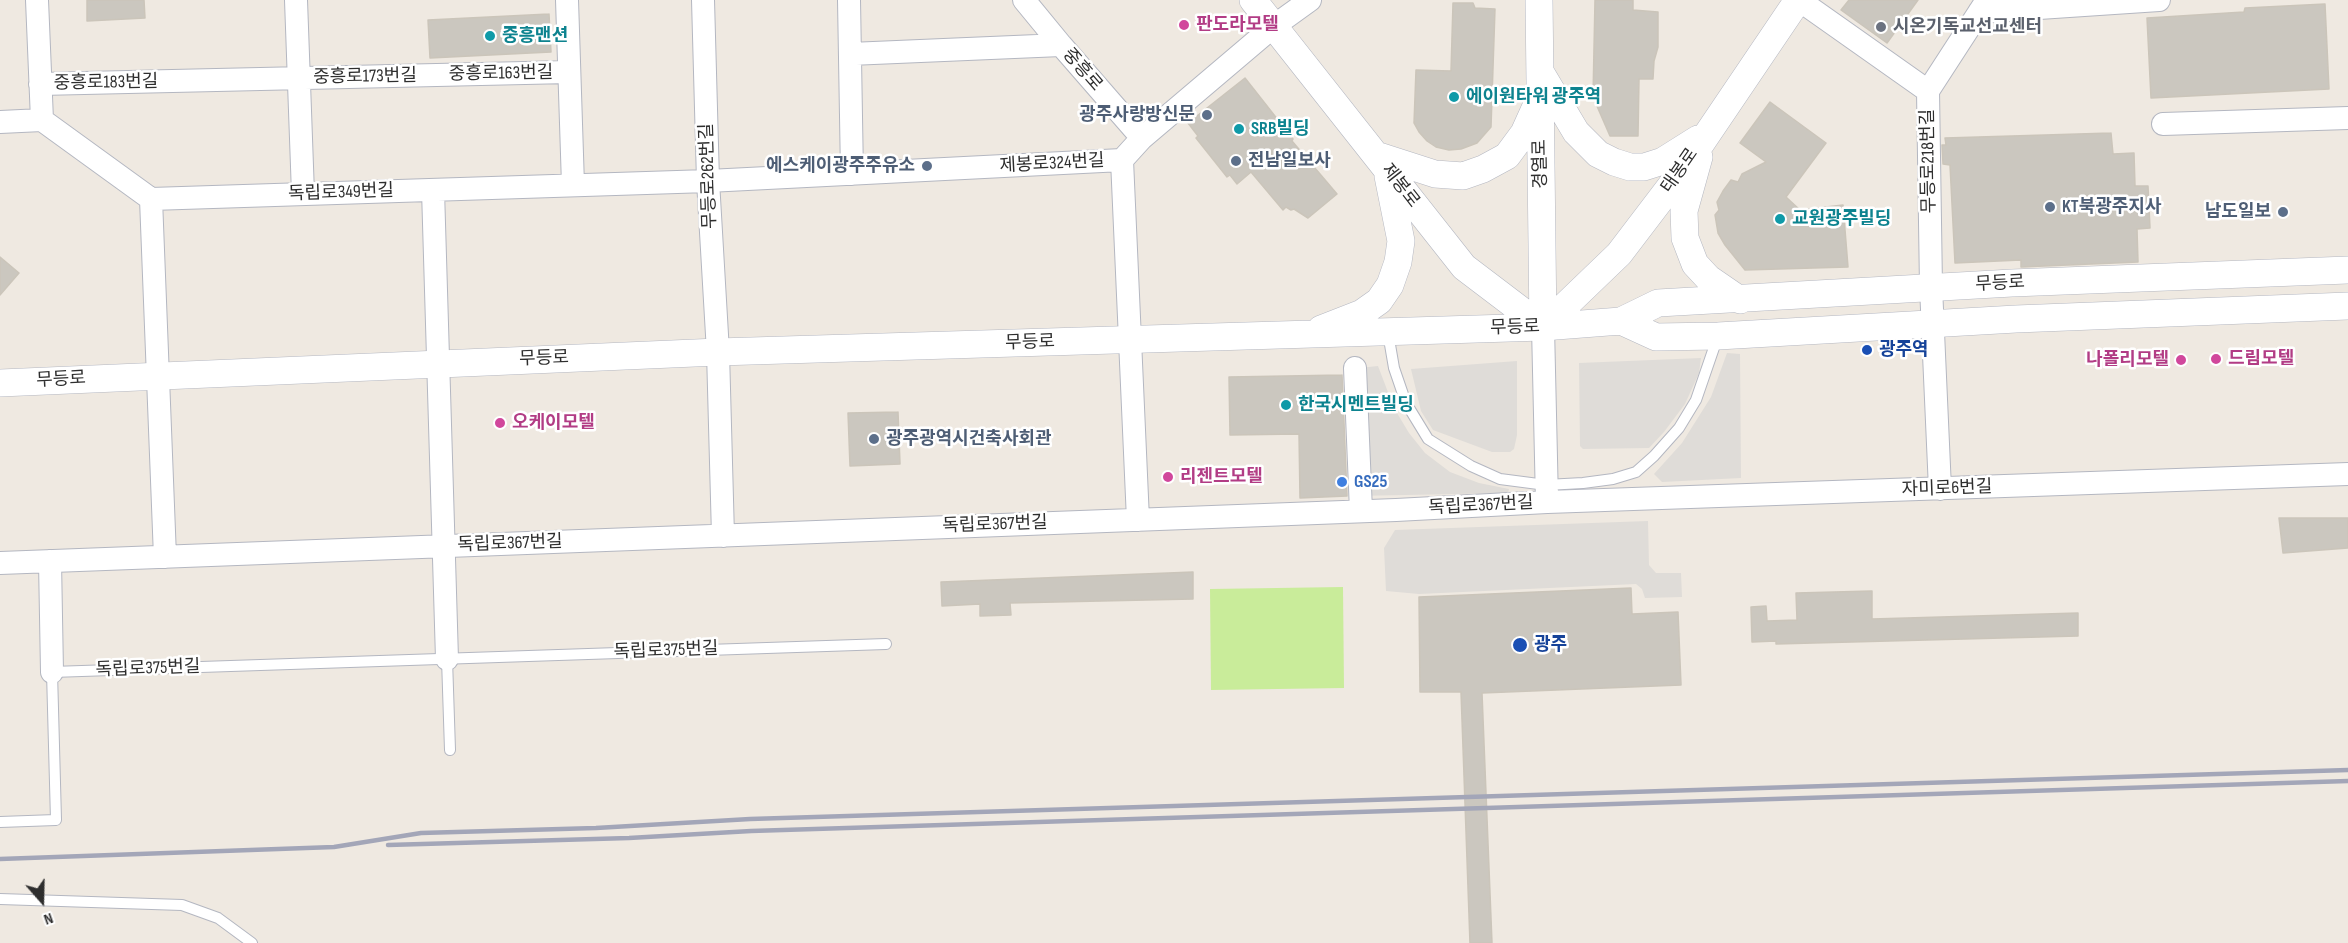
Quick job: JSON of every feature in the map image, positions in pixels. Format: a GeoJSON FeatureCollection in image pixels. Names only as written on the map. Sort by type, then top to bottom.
{"type":"FeatureCollection","features":[{"type":"Feature","properties":{"kind":"street","name":"중흥로183번길"},"geometry":{"type":"LineString","coordinates":[[37,0],[42,120]]}},
{"type":"Feature","properties":{"kind":"street","name":"중흥로173번길"},"geometry":{"type":"LineString","coordinates":[[296,0],[303,194]]}},
{"type":"Feature","properties":{"kind":"street","name":"중흥로163번길"},"geometry":{"type":"LineString","coordinates":[[567,0],[573,185]]}},
{"type":"Feature","properties":{"kind":"street","name":"무등로262번길"},"geometry":{"type":"LineString","coordinates":[[703,0],[708,181],[718,352],[723,536]]}},
{"type":"Feature","properties":{"kind":"street"},"geometry":{"type":"LineString","coordinates":[[849,0],[852,174]]}},
{"type":"Feature","properties":{"kind":"street","name":"중흥로"},"geometry":{"type":"LineString","coordinates":[[1024,0],[1142,138]]}},
{"type":"Feature","properties":{"kind":"street","name":"제봉로"},"geometry":{"type":"LineString","coordinates":[[1253,0],[1464,267],[1543,327]]}},
{"type":"Feature","properties":{"kind":"street"},"geometry":{"type":"LineString","coordinates":[[1274,26],[1310,0]]}},
{"type":"Feature","properties":{"kind":"street","name":"경열로"},"geometry":{"type":"LineString","coordinates":[[1539,0],[1543,327]]}},
{"type":"Feature","properties":{"kind":"street"},"geometry":{"type":"LineString","coordinates":[[1798,0],[1928,91]]}},
{"type":"Feature","properties":{"kind":"street","name":"태봉로"},"geometry":{"type":"LineString","coordinates":[[1543,327],[1619,254],[1683,170],[1798,0]]}},
{"type":"Feature","properties":{"kind":"street","name":"무등로218번길"},"geometry":{"type":"LineString","coordinates":[[1940,489],[1931,287],[1928,91],[1983,6],[2159,0]]}},
{"type":"Feature","properties":{"kind":"street","name":"제봉로324번길"},"geometry":{"type":"LineString","coordinates":[[708,181],[1122,160],[1142,138],[1274,26]]}},
{"type":"Feature","properties":{"kind":"street"},"geometry":{"type":"LineString","coordinates":[[850,54],[1061,45]]}},
{"type":"Feature","properties":{"kind":"street","name":"중흥로163번길"},"geometry":{"type":"LineString","coordinates":[[432,75],[569,72]]}},
{"type":"Feature","properties":{"kind":"street","name":"중흥로173번길"},"geometry":{"type":"LineString","coordinates":[[171,81],[432,75]]}},
{"type":"Feature","properties":{"kind":"street","name":"중흥로183번길"},"geometry":{"type":"LineString","coordinates":[[40,84],[171,81]]}},
{"type":"Feature","properties":{"kind":"street"},"geometry":{"type":"LineString","coordinates":[[1540,85],[1576,132],[1598,154],[1630,167],[1644,167],[1663,161],[1705,135]]}},
{"type":"Feature","properties":{"kind":"street"},"geometry":{"type":"LineString","coordinates":[[1302,336],[1362,313],[1379,301],[1390,285],[1398,262],[1401,241],[1381,162],[1435,174],[1463,176],[1483,169],[1507,156],[1524,133],[1540,85]]}},
{"type":"Feature","properties":{"kind":"street"},"geometry":{"type":"LineString","coordinates":[[2163,124],[2348,118]]}},
{"type":"Feature","properties":{"kind":"street"},"geometry":{"type":"LineString","coordinates":[[0,122],[42,120],[151,199],[165,557]]}},
{"type":"Feature","properties":{"kind":"street"},"geometry":{"type":"LineString","coordinates":[[1705,135],[1684,211],[1685,238],[1695,264],[1708,278],[1740,300]]}},
{"type":"Feature","properties":{"kind":"street"},"geometry":{"type":"LineString","coordinates":[[1122,160],[1138,520]]}},
{"type":"Feature","properties":{"kind":"street","name":"독립로349번길"},"geometry":{"type":"LineString","coordinates":[[151,199],[708,181]]}},
{"type":"Feature","properties":{"kind":"street"},"geometry":{"type":"LineString","coordinates":[[433,190],[444,546]]}},
{"type":"Feature","properties":{"kind":"street","name":"무등로"},"geometry":{"type":"LineString","coordinates":[[2,382],[718,352],[1543,327],[1621,321],[1658,303],[1740,300],[1931,287],[2348,270]]}},
{"type":"Feature","properties":{"kind":"street","name":"무등로"},"geometry":{"type":"LineString","coordinates":[[1621,321],[1656,337],[1718,336],[2348,306]]}},
{"type":"Feature","properties":{"kind":"street"},"geometry":{"type":"LineString","coordinates":[[1543,327],[1546,494]]}},
{"type":"Feature","properties":{"kind":"street"},"geometry":{"type":"LineString","coordinates":[[1355,368],[1361,511]]}},
{"type":"Feature","properties":{"kind":"street","name":"자미로6번길"},"geometry":{"type":"LineString","coordinates":[[1546,494],[1940,489],[2348,474]]}},
{"type":"Feature","properties":{"kind":"street","name":"독립로367번길"},"geometry":{"type":"LineString","coordinates":[[0,563],[1361,511],[1546,494]]}},
{"type":"Feature","properties":{"kind":"street","name":"독립로367번길"},"geometry":{"type":"LineString","coordinates":[[444,546],[447,659]]}},
{"type":"Feature","properties":{"kind":"street"},"geometry":{"type":"LineString","coordinates":[[50,561],[52,672]]}},
{"type":"Feature","properties":{"kind":"lane"},"geometry":{"type":"LineString","coordinates":[[1388,333],[1394,368],[1406,403],[1428,439],[1471,466],[1500,479],[1546,494],[1636,472],[1654,456],[1679,428],[1696,400],[1718,336]]}},
{"type":"Feature","properties":{"kind":"lane","name":"독립로375번길"},"geometry":{"type":"LineString","coordinates":[[52,672],[886,644]]}},
{"type":"Feature","properties":{"kind":"lane"},"geometry":{"type":"LineString","coordinates":[[447,659],[450,750]]}},
{"type":"Feature","properties":{"kind":"lane"},"geometry":{"type":"LineString","coordinates":[[0,822],[56,820],[52,672]]}},
{"type":"Feature","properties":{"kind":"lane"},"geometry":{"type":"LineString","coordinates":[[0,899],[182,905],[218,918],[252,943]]}},
{"type":"Feature","properties":{"kind":"green space"},"geometry":{"type":"Polygon","coordinates":[[[1343,587],[1344,688],[1211,690],[1210,589],[1343,587]]]}},
{"type":"Feature","properties":{"kind":"shaded area"},"geometry":{"type":"Polygon","coordinates":[[[1727,353],[1740,354],[1741,478],[1662,482],[1654,474],[1682,443],[1711,397],[1727,353]]]}},
{"type":"Feature","properties":{"kind":"shaded area"},"geometry":{"type":"Polygon","coordinates":[[[1701,358],[1699,373],[1685,404],[1649,448],[1583,449],[1580,446],[1579,363],[1701,358]]]}},
{"type":"Feature","properties":{"kind":"shaded area"},"geometry":{"type":"Polygon","coordinates":[[[1517,361],[1517,435],[1514,449],[1510,452],[1492,452],[1433,430],[1421,411],[1411,369],[1517,361]]]}},
{"type":"Feature","properties":{"kind":"shaded area"},"geometry":{"type":"Polygon","coordinates":[[[1378,366],[1394,408],[1409,433],[1425,453],[1450,472],[1479,483],[1509,489],[1508,493],[1354,496],[1350,369],[1378,366]]]}},
{"type":"Feature","properties":{"kind":"shaded area"},"geometry":{"type":"Polygon","coordinates":[[[1648,521],[1649,565],[1656,573],[1681,573],[1682,597],[1645,598],[1642,589],[1636,584],[1419,594],[1386,591],[1384,548],[1395,530],[1648,521]]]}},
{"type":"Feature","properties":{"kind":"building"},"geometry":{"type":"Polygon","coordinates":[[[87,0],[144,0],[145,18],[87,21],[87,0]]]}},
{"type":"Feature","properties":{"kind":"building"},"geometry":{"type":"Polygon","coordinates":[[[1595,0],[1633,0],[1633,10],[1658,12],[1658,47],[1653,79],[1639,79],[1638,136],[1610,136],[1593,97],[1595,0]]]}},
{"type":"Feature","properties":{"kind":"building","name":"시온기독교선교센터"},"geometry":{"type":"Polygon","coordinates":[[[1849,0],[1918,0],[1887,43],[1841,10],[1849,0]]]}},
{"type":"Feature","properties":{"kind":"building","name":"에이원타워 광주역"},"geometry":{"type":"Polygon","coordinates":[[[1453,3],[1473,3],[1475,8],[1495,9],[1491,127],[1477,143],[1461,149],[1449,150],[1436,147],[1427,141],[1414,123],[1416,70],[1451,71],[1453,3]]]}},
{"type":"Feature","properties":{"kind":"building"},"geometry":{"type":"Polygon","coordinates":[[[2325,4],[2329,89],[2151,98],[2147,18],[2244,12],[2245,8],[2325,4]]]}},
{"type":"Feature","properties":{"kind":"building","name":"중흥맨션"},"geometry":{"type":"Polygon","coordinates":[[[549,14],[551,52],[430,58],[428,20],[549,14]]]}},
{"type":"Feature","properties":{"kind":"building","name":"SRB빌딩"},"geometry":{"type":"Polygon","coordinates":[[[1245,78],[1293,139],[1292,141],[1337,194],[1308,218],[1294,209],[1286,207],[1283,210],[1251,172],[1237,184],[1230,175],[1227,177],[1196,138],[1198,136],[1188,123],[1245,78]]]}},
{"type":"Feature","properties":{"kind":"building","name":"교원광주빌딩"},"geometry":{"type":"Polygon","coordinates":[[[1770,102],[1826,143],[1786,197],[1800,210],[1843,205],[1848,267],[1745,270],[1718,233],[1715,215],[1719,210],[1717,202],[1723,191],[1731,180],[1738,182],[1742,174],[1766,162],[1740,143],[1770,102]]]}},
{"type":"Feature","properties":{"kind":"building","name":"KT북광주지사"},"geometry":{"type":"Polygon","coordinates":[[[2111,133],[2113,154],[2134,153],[2135,186],[2148,186],[2150,228],[2137,229],[2138,262],[2021,267],[2021,260],[1955,263],[1950,165],[1943,164],[1942,145],[1946,145],[1945,138],[2111,133]]]}},
{"type":"Feature","properties":{"kind":"building"},"geometry":{"type":"Polygon","coordinates":[[[0,257],[19,273],[0,295],[0,257]]]}},
{"type":"Feature","properties":{"kind":"building","name":"한국시멘트빌딩"},"geometry":{"type":"Polygon","coordinates":[[[1342,375],[1347,496],[1300,498],[1299,434],[1230,435],[1229,377],[1342,375]]]}},
{"type":"Feature","properties":{"kind":"building","name":"광주광역시건축사회관"},"geometry":{"type":"Polygon","coordinates":[[[898,412],[900,464],[850,466],[848,413],[898,412]]]}},
{"type":"Feature","properties":{"kind":"building"},"geometry":{"type":"Polygon","coordinates":[[[2279,518],[2348,518],[2348,548],[2283,553],[2279,518]]]}},
{"type":"Feature","properties":{"kind":"building"},"geometry":{"type":"Polygon","coordinates":[[[1193,572],[1193,599],[1010,603],[1011,615],[980,616],[980,604],[942,606],[941,582],[1193,572]]]}},
{"type":"Feature","properties":{"kind":"building"},"geometry":{"type":"Polygon","coordinates":[[[1631,588],[1632,614],[1678,612],[1681,685],[1482,693],[1492,943],[1470,943],[1461,692],[1420,692],[1419,597],[1631,588]]]}},
{"type":"Feature","properties":{"kind":"building"},"geometry":{"type":"Polygon","coordinates":[[[1872,591],[1872,619],[2078,613],[2078,636],[1776,644],[1776,641],[1752,642],[1751,607],[1766,606],[1767,621],[1797,620],[1796,593],[1872,591]]]}},
{"type":"Feature","properties":{"kind":"railway"},"geometry":{"type":"LineString","coordinates":[[0,859],[334,847],[421,833],[596,828],[750,819],[2348,770]]}},
{"type":"Feature","properties":{"kind":"railway"},"geometry":{"type":"LineString","coordinates":[[388,845],[629,838],[751,831],[2348,781]]}},
{"type":"Feature","properties":{"kind":"place","name":"판도라모텔"},"geometry":{"type":"Point","coordinates":[1184,25]}},
{"type":"Feature","properties":{"kind":"place","name":"시온기독교선교센터"},"geometry":{"type":"Point","coordinates":[1881,27]}},
{"type":"Feature","properties":{"kind":"place","name":"중흥맨션"},"geometry":{"type":"Point","coordinates":[490,36]}},
{"type":"Feature","properties":{"kind":"place","name":"에이원타워 광주역"},"geometry":{"type":"Point","coordinates":[1454,97]}},
{"type":"Feature","properties":{"kind":"place","name":"광주사랑방신문"},"geometry":{"type":"Point","coordinates":[1207,115]}},
{"type":"Feature","properties":{"kind":"place","name":"SRB빌딩"},"geometry":{"type":"Point","coordinates":[1239,129]}},
{"type":"Feature","properties":{"kind":"place","name":"전남일보사"},"geometry":{"type":"Point","coordinates":[1236,161]}},
{"type":"Feature","properties":{"kind":"place","name":"에스케이광주주유소"},"geometry":{"type":"Point","coordinates":[927,166]}},
{"type":"Feature","properties":{"kind":"place","name":"KT북광주지사"},"geometry":{"type":"Point","coordinates":[2050,207]}},
{"type":"Feature","properties":{"kind":"place","name":"남도일보"},"geometry":{"type":"Point","coordinates":[2283,212]}},
{"type":"Feature","properties":{"kind":"place","name":"교원광주빌딩"},"geometry":{"type":"Point","coordinates":[1780,219]}},
{"type":"Feature","properties":{"kind":"place","name":"광주역"},"geometry":{"type":"Point","coordinates":[1867,350]}},
{"type":"Feature","properties":{"kind":"place","name":"드림모텔"},"geometry":{"type":"Point","coordinates":[2216,359]}},
{"type":"Feature","properties":{"kind":"place","name":"나폴리모텔"},"geometry":{"type":"Point","coordinates":[2181,360]}},
{"type":"Feature","properties":{"kind":"place","name":"한국시멘트빌딩"},"geometry":{"type":"Point","coordinates":[1286,405]}},
{"type":"Feature","properties":{"kind":"place","name":"오케이모텔"},"geometry":{"type":"Point","coordinates":[500,423]}},
{"type":"Feature","properties":{"kind":"place","name":"광주광역시건축사회관"},"geometry":{"type":"Point","coordinates":[874,439]}},
{"type":"Feature","properties":{"kind":"place","name":"리젠트모텔"},"geometry":{"type":"Point","coordinates":[1168,477]}},
{"type":"Feature","properties":{"kind":"place","name":"GS25"},"geometry":{"type":"Point","coordinates":[1342,482]}},
{"type":"Feature","properties":{"kind":"place","name":"광주"},"geometry":{"type":"Point","coordinates":[1520,645]}}]}
